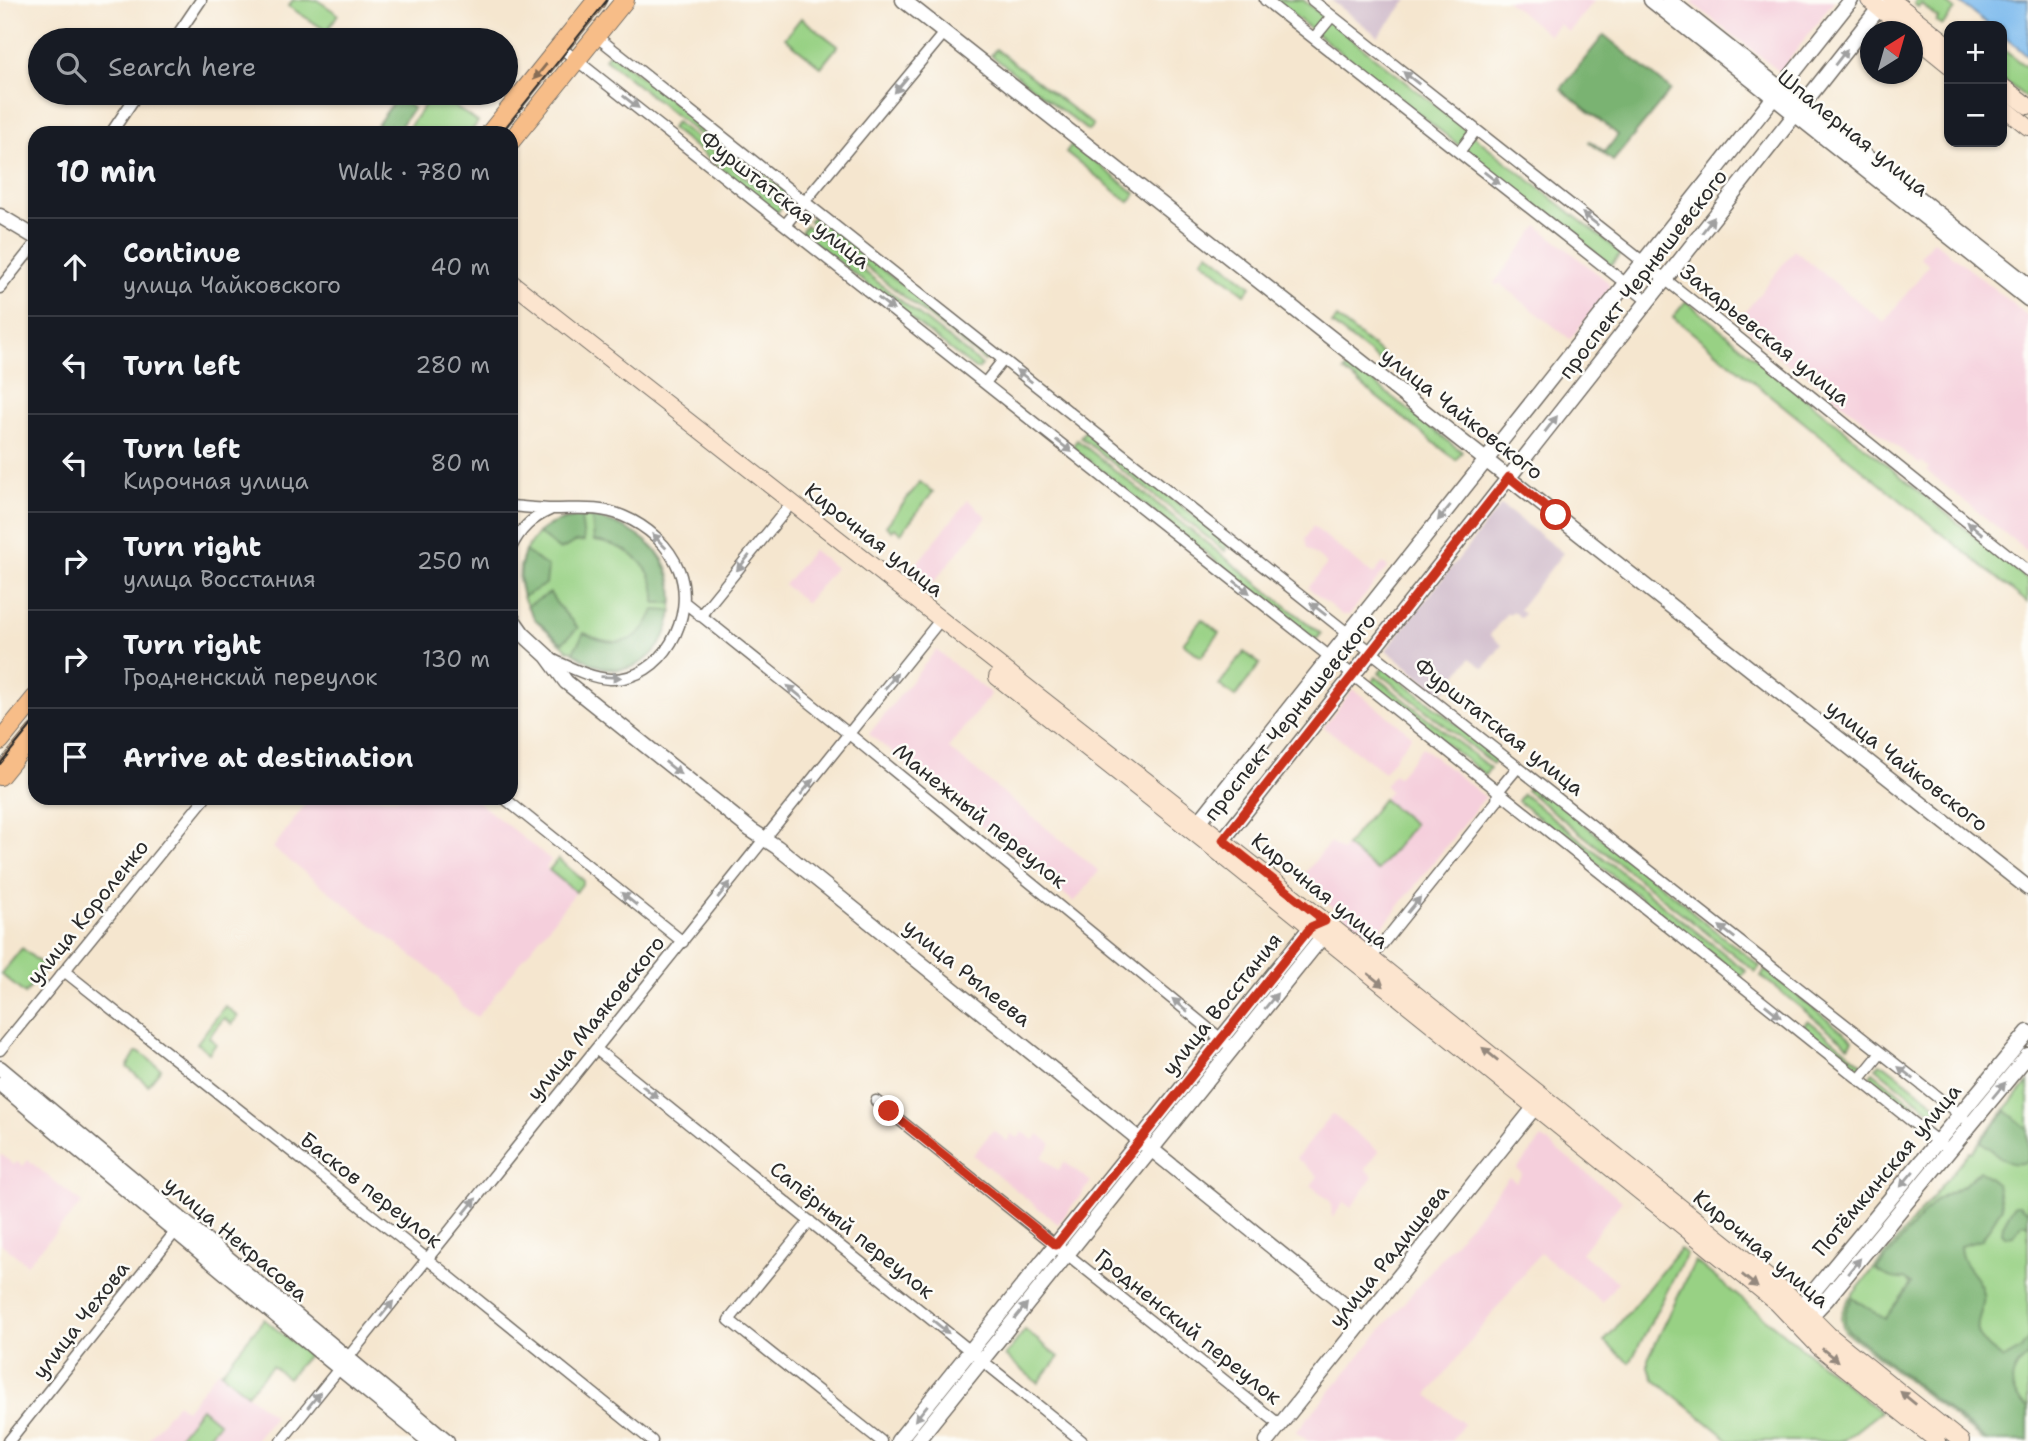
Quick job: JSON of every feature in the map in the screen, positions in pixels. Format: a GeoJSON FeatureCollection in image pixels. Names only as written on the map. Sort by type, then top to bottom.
{"type":"FeatureCollection","features":[{"type":"Feature","properties":{"kind":"main road"},"geometry":{"type":"LineString","coordinates":[[518,99],[597,0]]}},
{"type":"Feature","properties":{"kind":"main road"},"geometry":{"type":"LineString","coordinates":[[518,132],[625,0]]}},
{"type":"Feature","properties":{"kind":"main road"},"geometry":{"type":"LineString","coordinates":[[1880,2],[1898,21]]}},
{"type":"Feature","properties":{"kind":"main road"},"geometry":{"type":"LineString","coordinates":[[1880,2],[1944,43]]}},
{"type":"Feature","properties":{"kind":"main road"},"geometry":{"type":"LineString","coordinates":[[1923,43],[1944,61]]}},
{"type":"Feature","properties":{"kind":"main road"},"geometry":{"type":"LineString","coordinates":[[2007,90],[2028,106]]}},
{"type":"Feature","properties":{"kind":"main road"},"geometry":{"type":"LineString","coordinates":[[497,126],[513,105]]}},
{"type":"Feature","properties":{"kind":"main road"},"geometry":{"type":"LineString","coordinates":[[2007,110],[2028,127]]}},
{"type":"Feature","properties":{"kind":"main road","name":"Кирочная улица"},"geometry":{"type":"LineString","coordinates":[[518,288],[1203,840],[1539,1102]]}},
{"type":"Feature","properties":{"kind":"main road","name":"Кирочная улица"},"geometry":{"type":"LineString","coordinates":[[518,298],[786,510],[1223,840],[1319,928],[1371,958],[1777,1303],[1803,1316],[1829,1335],[1961,1441]]}},
{"type":"Feature","properties":{"kind":"main road"},"geometry":{"type":"LineString","coordinates":[[0,741],[28,707]]}},
{"type":"Feature","properties":{"kind":"main road"},"geometry":{"type":"LineString","coordinates":[[0,776],[28,742]]}},
{"type":"Feature","properties":{"kind":"main road","name":"Кирочная улица"},"geometry":{"type":"LineString","coordinates":[[1803,1316],[1819,1347],[1937,1441]]}},
{"type":"Feature","properties":{"kind":"street"},"geometry":{"type":"LineString","coordinates":[[182,28],[201,0]]}},
{"type":"Feature","properties":{"kind":"street","name":"улица Чайковского"},"geometry":{"type":"LineString","coordinates":[[903,0],[2028,888]]}},
{"type":"Feature","properties":{"kind":"street"},"geometry":{"type":"LineString","coordinates":[[1265,0],[1648,301]]}},
{"type":"Feature","properties":{"kind":"street","name":"Захарьевская улица"},"geometry":{"type":"LineString","coordinates":[[1312,0],[1666,279],[2028,571]]}},
{"type":"Feature","properties":{"kind":"street","name":"Шпалерная улица"},"geometry":{"type":"LineString","coordinates":[[1651,0],[2028,285]]}},
{"type":"Feature","properties":{"kind":"street","name":"Шпалерная улица"},"geometry":{"type":"LineString","coordinates":[[1669,0],[1777,93]]}},
{"type":"Feature","properties":{"kind":"street","name":"проспект Чернышевского"},"geometry":{"type":"LineString","coordinates":[[1851,0],[1199,822],[1203,840],[1223,840],[1799,110],[1880,2]]}},
{"type":"Feature","properties":{"kind":"street"},"geometry":{"type":"LineString","coordinates":[[1314,38],[1332,16]]}},
{"type":"Feature","properties":{"kind":"street"},"geometry":{"type":"LineString","coordinates":[[785,225],[944,33]]}},
{"type":"Feature","properties":{"kind":"street","name":"Фурштатская улица"},"geometry":{"type":"LineString","coordinates":[[596,36],[1370,651],[1966,1119]]}},
{"type":"Feature","properties":{"kind":"street","name":"Фурштатская улица"},"geometry":{"type":"LineString","coordinates":[[560,47],[1943,1146]]}},
{"type":"Feature","properties":{"kind":"street"},"geometry":{"type":"LineString","coordinates":[[116,126],[130,105]]}},
{"type":"Feature","properties":{"kind":"street","name":"Шпалерная улица"},"geometry":{"type":"LineString","coordinates":[[1799,110],[2028,299]]}},
{"type":"Feature","properties":{"kind":"street"},"geometry":{"type":"LineString","coordinates":[[1459,152],[1476,130]]}},
{"type":"Feature","properties":{"kind":"street"},"geometry":{"type":"LineString","coordinates":[[0,215],[28,233]]}},
{"type":"Feature","properties":{"kind":"street"},"geometry":{"type":"LineString","coordinates":[[0,288],[28,253]]}},
{"type":"Feature","properties":{"kind":"street"},"geometry":{"type":"LineString","coordinates":[[985,383],[1003,359]]}},
{"type":"Feature","properties":{"kind":"street"},"geometry":{"type":"LineString","coordinates":[[518,506],[608,510],[624,516],[650,531],[662,542],[672,555],[680,573],[684,602],[676,635],[657,661],[643,671],[628,677],[610,679],[594,676],[547,656]]}},
{"type":"Feature","properties":{"kind":"street"},"geometry":{"type":"LineString","coordinates":[[518,536],[536,516],[553,509]]}},
{"type":"Feature","properties":{"kind":"street"},"geometry":{"type":"LineString","coordinates":[[700,616],[786,510]]}},
{"type":"Feature","properties":{"kind":"street","name":"Манежный переулок"},"geometry":{"type":"LineString","coordinates":[[684,602],[1227,1043]]}},
{"type":"Feature","properties":{"kind":"street","name":"улица Маяковского"},"geometry":{"type":"LineString","coordinates":[[281,1441],[937,623]]}},
{"type":"Feature","properties":{"kind":"street","name":"улица Рылеева"},"geometry":{"type":"LineString","coordinates":[[518,627],[547,656],[566,682],[751,830],[777,847],[1364,1321]]}},
{"type":"Feature","properties":{"kind":"street"},"geometry":{"type":"LineString","coordinates":[[1371,958],[1497,801],[1498,791],[1518,767]]}},
{"type":"Feature","properties":{"kind":"street","name":"улица Короленко"},"geometry":{"type":"LineString","coordinates":[[0,1050],[199,805]]}},
{"type":"Feature","properties":{"kind":"street"},"geometry":{"type":"LineString","coordinates":[[513,805],[683,942]]}},
{"type":"Feature","properties":{"kind":"street","name":"улица Восстания"},"geometry":{"type":"LineString","coordinates":[[917,1441],[976,1356],[1319,928]]}},
{"type":"Feature","properties":{"kind":"street","name":"Басков переулок"},"geometry":{"type":"LineString","coordinates":[[64,971],[428,1259],[652,1441]]}},
{"type":"Feature","properties":{"kind":"street","name":"Потёмкинская улица"},"geometry":{"type":"LineString","coordinates":[[1966,1119],[2028,1032]]}},
{"type":"Feature","properties":{"kind":"street","name":"Сапёрный переулок"},"geometry":{"type":"LineString","coordinates":[[596,1049],[1082,1441]]}},
{"type":"Feature","properties":{"kind":"street"},"geometry":{"type":"LineString","coordinates":[[1859,1080],[1881,1053]]}},
{"type":"Feature","properties":{"kind":"street","name":"Потёмкинская улица"},"geometry":{"type":"LineString","coordinates":[[1803,1316],[1966,1119],[2028,1055]]}},
{"type":"Feature","properties":{"kind":"street","name":"улица Некрасова"},"geometry":{"type":"LineString","coordinates":[[0,1068],[179,1227]]}},
{"type":"Feature","properties":{"kind":"street","name":"улица Некрасова"},"geometry":{"type":"LineString","coordinates":[[0,1084],[179,1227],[343,1364],[429,1441]]}},
{"type":"Feature","properties":{"kind":"street","name":"Гродненский переулок"},"geometry":{"type":"LineString","coordinates":[[876,1101],[1280,1425]]}},
{"type":"Feature","properties":{"kind":"street","name":"улица Радищева"},"geometry":{"type":"LineString","coordinates":[[1267,1441],[1539,1102]]}},
{"type":"Feature","properties":{"kind":"street"},"geometry":{"type":"LineString","coordinates":[[810,1221],[729,1320],[881,1441]]}},
{"type":"Feature","properties":{"kind":"street","name":"улица Чехова"},"geometry":{"type":"LineString","coordinates":[[9,1441],[179,1227]]}},
{"type":"Feature","properties":{"kind":"street","name":"улица Восстания"},"geometry":{"type":"LineString","coordinates":[[898,1441],[976,1356]]}},
{"type":"Feature","properties":{"kind":"street","name":"улица Некрасова"},"geometry":{"type":"LineString","coordinates":[[343,1364],[447,1441]]}},
{"type":"Feature","properties":{"kind":"shaded area"},"geometry":{"type":"Polygon","coordinates":[[[1331,0],[1408,0],[1378,36],[1331,0]]]}},
{"type":"Feature","properties":{"kind":"shaded area"},"geometry":{"type":"Polygon","coordinates":[[[1506,0],[1595,0],[1569,32],[1559,24],[1549,35],[1506,0]]]}},
{"type":"Feature","properties":{"kind":"shaded area"},"geometry":{"type":"Polygon","coordinates":[[[1695,0],[1834,0],[1780,72],[1692,3],[1695,0]]]}},
{"type":"Feature","properties":{"kind":"shaded area"},"geometry":{"type":"Polygon","coordinates":[[[1538,226],[1608,282],[1610,289],[1570,339],[1500,284],[1498,286],[1494,283],[1538,226]]]}},
{"type":"Feature","properties":{"kind":"shaded area"},"geometry":{"type":"Polygon","coordinates":[[[1933,240],[2028,316],[2028,552],[1927,471],[1929,468],[1922,462],[1919,464],[1827,391],[1830,388],[1821,380],[1818,384],[1793,364],[1790,366],[1738,321],[1794,250],[1884,322],[1929,265],[1920,257],[1933,240]]]}},
{"type":"Feature","properties":{"kind":"shaded area"},"geometry":{"type":"Polygon","coordinates":[[[968,500],[987,517],[928,589],[909,573],[968,500]]]}},
{"type":"Feature","properties":{"kind":"shaded area"},"geometry":{"type":"Polygon","coordinates":[[[1501,505],[1563,553],[1519,609],[1524,614],[1521,618],[1512,611],[1507,613],[1490,635],[1502,645],[1484,668],[1470,658],[1442,694],[1386,650],[1501,505]]]}},
{"type":"Feature","properties":{"kind":"shaded area"},"geometry":{"type":"Polygon","coordinates":[[[1313,526],[1373,575],[1383,563],[1388,567],[1349,615],[1342,615],[1308,588],[1327,564],[1307,548],[1305,539],[1313,526]]]}},
{"type":"Feature","properties":{"kind":"shaded area"},"geometry":{"type":"Polygon","coordinates":[[[813,550],[835,568],[806,603],[784,585],[813,550]]]}},
{"type":"Feature","properties":{"kind":"shaded area"},"geometry":{"type":"Polygon","coordinates":[[[936,650],[991,694],[948,748],[1099,871],[1074,902],[869,734],[936,650]]]}},
{"type":"Feature","properties":{"kind":"shaded area"},"geometry":{"type":"Polygon","coordinates":[[[1353,689],[1412,735],[1384,772],[1324,727],[1353,689]]]}},
{"type":"Feature","properties":{"kind":"shaded area"},"geometry":{"type":"Polygon","coordinates":[[[1422,747],[1485,797],[1373,939],[1299,881],[1330,842],[1342,851],[1390,791],[1385,786],[1394,774],[1398,777],[1422,747]]]}},
{"type":"Feature","properties":{"kind":"shaded area"},"geometry":{"type":"Polygon","coordinates":[[[305,805],[482,805],[551,860],[546,868],[576,892],[477,1017],[462,1006],[438,976],[273,848],[305,805]]]}},
{"type":"Feature","properties":{"kind":"shaded area"},"geometry":{"type":"Polygon","coordinates":[[[1332,1114],[1379,1151],[1365,1169],[1373,1176],[1351,1208],[1344,1202],[1332,1218],[1331,1202],[1311,1186],[1318,1176],[1296,1158],[1332,1114]]]}},
{"type":"Feature","properties":{"kind":"shaded area"},"geometry":{"type":"Polygon","coordinates":[[[993,1130],[1007,1141],[1012,1134],[1018,1138],[1023,1132],[1034,1140],[1039,1134],[1052,1144],[1042,1157],[1058,1170],[1065,1162],[1091,1182],[1058,1224],[973,1155],[993,1130]]]}},
{"type":"Feature","properties":{"kind":"shaded area"},"geometry":{"type":"Polygon","coordinates":[[[1542,1138],[1622,1201],[1581,1253],[1618,1282],[1602,1302],[1540,1253],[1428,1395],[1464,1424],[1451,1441],[1308,1441],[1296,1432],[1509,1177],[1516,1182],[1522,1174],[1517,1169],[1542,1138]]]}},
{"type":"Feature","properties":{"kind":"shaded area"},"geometry":{"type":"Polygon","coordinates":[[[2,1155],[14,1165],[17,1162],[23,1166],[28,1160],[82,1203],[27,1264],[0,1243],[2,1155]]]}},
{"type":"Feature","properties":{"kind":"shaded area"},"geometry":{"type":"Polygon","coordinates":[[[218,1370],[274,1416],[254,1441],[147,1441],[177,1403],[186,1410],[218,1370]]]}},
{"type":"Feature","properties":{"kind":"green space"},"geometry":{"type":"Polygon","coordinates":[[[293,0],[317,0],[338,14],[329,28],[322,28],[288,6],[293,0]]]}},
{"type":"Feature","properties":{"kind":"green space"},"geometry":{"type":"Polygon","coordinates":[[[1274,0],[1303,0],[1621,253],[1611,265],[1274,0]]]}},
{"type":"Feature","properties":{"kind":"green space"},"geometry":{"type":"Polygon","coordinates":[[[1916,0],[1943,0],[1955,10],[1942,26],[1936,22],[1938,18],[1921,4],[1918,7],[1914,4],[1916,0]]]}},
{"type":"Feature","properties":{"kind":"green space"},"geometry":{"type":"Polygon","coordinates":[[[801,18],[838,46],[821,67],[785,38],[801,18]]]}},
{"type":"Feature","properties":{"kind":"green space"},"geometry":{"type":"Polygon","coordinates":[[[1604,35],[1671,90],[1613,161],[1589,142],[1605,152],[1618,135],[1561,89],[1604,35]]]}},
{"type":"Feature","properties":{"kind":"green space"},"geometry":{"type":"Polygon","coordinates":[[[996,49],[1093,125],[1088,131],[991,55],[996,49]]]}},
{"type":"Feature","properties":{"kind":"green space"},"geometry":{"type":"Polygon","coordinates":[[[610,52],[791,196],[785,203],[605,59],[610,52]]]}},
{"type":"Feature","properties":{"kind":"green space"},"geometry":{"type":"Polygon","coordinates":[[[2007,53],[2028,68],[2028,99],[2007,83],[2007,53]]]}},
{"type":"Feature","properties":{"kind":"green space"},"geometry":{"type":"Polygon","coordinates":[[[391,105],[409,105],[413,108],[401,126],[377,125],[391,105]]]}},
{"type":"Feature","properties":{"kind":"green space"},"geometry":{"type":"Polygon","coordinates":[[[425,105],[452,105],[478,122],[475,126],[410,126],[425,105]]]}},
{"type":"Feature","properties":{"kind":"green space"},"geometry":{"type":"Polygon","coordinates":[[[676,122],[782,206],[777,213],[671,128],[676,122]]]}},
{"type":"Feature","properties":{"kind":"green space"},"geometry":{"type":"Polygon","coordinates":[[[1072,144],[1136,194],[1129,202],[1066,152],[1072,144]]]}},
{"type":"Feature","properties":{"kind":"green space"},"geometry":{"type":"Polygon","coordinates":[[[814,215],[988,353],[985,361],[809,221],[814,215]]]}},
{"type":"Feature","properties":{"kind":"green space"},"geometry":{"type":"Polygon","coordinates":[[[806,225],[982,365],[975,369],[801,232],[806,225]]]}},
{"type":"Feature","properties":{"kind":"green space"},"geometry":{"type":"Polygon","coordinates":[[[1208,252],[1251,286],[1245,294],[1202,260],[1208,252]]]}},
{"type":"Feature","properties":{"kind":"green space"},"geometry":{"type":"Polygon","coordinates":[[[1686,301],[2028,580],[2028,603],[1673,317],[1686,301]]]}},
{"type":"Feature","properties":{"kind":"green space"},"geometry":{"type":"Polygon","coordinates":[[[1337,318],[1386,357],[1382,363],[1332,324],[1337,318]]]}},
{"type":"Feature","properties":{"kind":"green space"},"geometry":{"type":"Polygon","coordinates":[[[1350,364],[1462,452],[1456,460],[1344,371],[1350,364]]]}},
{"type":"Feature","properties":{"kind":"green space"},"geometry":{"type":"Polygon","coordinates":[[[1086,430],[1228,543],[1225,551],[1080,437],[1086,430]]]}},
{"type":"Feature","properties":{"kind":"green space"},"geometry":{"type":"Polygon","coordinates":[[[1077,440],[1321,634],[1316,640],[1072,447],[1077,440]]]}},
{"type":"Feature","properties":{"kind":"green space"},"geometry":{"type":"Polygon","coordinates":[[[920,482],[933,492],[901,533],[894,528],[892,531],[886,526],[920,482]]]}},
{"type":"Feature","properties":{"kind":"green space"},"geometry":{"type":"Polygon","coordinates":[[[581,517],[584,541],[575,542],[560,550],[538,533],[558,522],[581,517]]]}},
{"type":"Feature","properties":{"kind":"green space"},"geometry":{"type":"Polygon","coordinates":[[[592,517],[623,527],[642,538],[658,552],[670,577],[673,594],[666,630],[658,646],[646,659],[632,667],[614,670],[602,668],[569,651],[536,620],[523,597],[519,581],[520,566],[525,551],[538,533],[564,519],[592,517]]]}},
{"type":"Feature","properties":{"kind":"green space"},"geometry":{"type":"Polygon","coordinates":[[[592,517],[624,528],[650,545],[667,570],[673,603],[655,603],[651,578],[638,560],[618,547],[594,541],[592,517]]]}},
{"type":"Feature","properties":{"kind":"green space"},"geometry":{"type":"Polygon","coordinates":[[[525,551],[548,567],[546,584],[523,597],[521,574],[525,551]]]}},
{"type":"Feature","properties":{"kind":"green space"},"geometry":{"type":"Polygon","coordinates":[[[550,593],[578,628],[562,643],[536,620],[527,606],[550,593]]]}},
{"type":"Feature","properties":{"kind":"green space"},"geometry":{"type":"Polygon","coordinates":[[[654,610],[672,611],[667,630],[649,657],[636,665],[606,668],[573,652],[584,633],[617,642],[634,637],[642,631],[654,610]]]}},
{"type":"Feature","properties":{"kind":"green space"},"geometry":{"type":"Polygon","coordinates":[[[1202,619],[1219,633],[1201,657],[1183,643],[1202,619]]]}},
{"type":"Feature","properties":{"kind":"green space"},"geometry":{"type":"Polygon","coordinates":[[[1244,652],[1260,664],[1235,697],[1219,685],[1244,652]]]}},
{"type":"Feature","properties":{"kind":"green space"},"geometry":{"type":"Polygon","coordinates":[[[1384,667],[1498,757],[1493,764],[1379,673],[1384,667]]]}},
{"type":"Feature","properties":{"kind":"green space"},"geometry":{"type":"Polygon","coordinates":[[[1376,677],[1490,768],[1485,775],[1371,684],[1376,677]]]}},
{"type":"Feature","properties":{"kind":"green space"},"geometry":{"type":"Polygon","coordinates":[[[1532,783],[1760,966],[1756,972],[1526,790],[1532,783]]]}},
{"type":"Feature","properties":{"kind":"green space"},"geometry":{"type":"Polygon","coordinates":[[[1523,794],[1746,971],[1741,977],[1518,801],[1523,794]]]}},
{"type":"Feature","properties":{"kind":"green space"},"geometry":{"type":"Polygon","coordinates":[[[1383,799],[1414,824],[1377,871],[1346,846],[1383,799]]]}},
{"type":"Feature","properties":{"kind":"green space"},"geometry":{"type":"Polygon","coordinates":[[[558,859],[583,880],[576,892],[549,870],[558,859]]]}},
{"type":"Feature","properties":{"kind":"green space"},"geometry":{"type":"Polygon","coordinates":[[[22,948],[46,968],[25,994],[1,974],[22,948]]]}},
{"type":"Feature","properties":{"kind":"green space"},"geometry":{"type":"Polygon","coordinates":[[[1765,970],[1853,1040],[1849,1046],[1761,976],[1765,970]]]}},
{"type":"Feature","properties":{"kind":"green space"},"geometry":{"type":"Polygon","coordinates":[[[225,1006],[238,1016],[232,1024],[224,1018],[209,1037],[216,1044],[209,1053],[197,1043],[225,1006]]]}},
{"type":"Feature","properties":{"kind":"green space"},"geometry":{"type":"Polygon","coordinates":[[[1808,1020],[1864,1065],[1855,1068],[1802,1027],[1808,1020]]]}},
{"type":"Feature","properties":{"kind":"green space"},"geometry":{"type":"Polygon","coordinates":[[[136,1052],[140,1052],[161,1069],[148,1085],[127,1067],[136,1052]]]}},
{"type":"Feature","properties":{"kind":"green space"},"geometry":{"type":"Polygon","coordinates":[[[1880,1064],[1885,1065],[1939,1107],[1934,1114],[1876,1068],[1880,1064]]]}},
{"type":"Feature","properties":{"kind":"green space"},"geometry":{"type":"Polygon","coordinates":[[[1873,1072],[1931,1118],[1925,1124],[1872,1082],[1870,1076],[1873,1072]]]}},
{"type":"Feature","properties":{"kind":"green space"},"geometry":{"type":"Polygon","coordinates":[[[2028,1082],[2028,1441],[1984,1441],[1845,1331],[1841,1314],[1849,1299],[2028,1082]]]}},
{"type":"Feature","properties":{"kind":"green space"},"geometry":{"type":"Polygon","coordinates":[[[2006,1111],[2028,1129],[2028,1161],[2014,1164],[2008,1162],[1982,1142],[2006,1111]]]}},
{"type":"Feature","properties":{"kind":"green space"},"geometry":{"type":"Polygon","coordinates":[[[1980,1170],[1997,1184],[2002,1207],[1982,1240],[1960,1246],[1961,1254],[1983,1294],[1977,1327],[1985,1343],[2004,1359],[2020,1350],[2028,1339],[2028,1356],[2016,1369],[2012,1382],[2016,1395],[2028,1408],[2028,1441],[1987,1441],[1848,1330],[1845,1321],[1846,1309],[1853,1298],[1885,1319],[1911,1284],[1905,1279],[1890,1277],[1876,1270],[1935,1200],[1964,1185],[1980,1170]]]}},
{"type":"Feature","properties":{"kind":"green space"},"geometry":{"type":"Polygon","coordinates":[[[2014,1205],[2019,1205],[2028,1212],[2028,1225],[2022,1223],[2013,1236],[2006,1237],[2002,1233],[2003,1225],[2014,1205]]]}},
{"type":"Feature","properties":{"kind":"green space"},"geometry":{"type":"Polygon","coordinates":[[[1680,1249],[1686,1254],[1630,1363],[1604,1342],[1680,1249]]]}},
{"type":"Feature","properties":{"kind":"green space"},"geometry":{"type":"Polygon","coordinates":[[[1695,1261],[1880,1412],[1843,1441],[1730,1441],[1655,1380],[1648,1368],[1648,1359],[1695,1261]]]}},
{"type":"Feature","properties":{"kind":"green space"},"geometry":{"type":"Polygon","coordinates":[[[264,1319],[308,1355],[288,1378],[272,1366],[247,1394],[221,1372],[264,1319]]]}},
{"type":"Feature","properties":{"kind":"green space"},"geometry":{"type":"Polygon","coordinates":[[[1025,1330],[1059,1357],[1038,1383],[1005,1356],[1025,1330]]]}},
{"type":"Feature","properties":{"kind":"green space"},"geometry":{"type":"Polygon","coordinates":[[[201,1408],[219,1423],[204,1441],[175,1441],[201,1408]]]}},
{"type":"Feature","properties":{"kind":"water"},"geometry":{"type":"Polygon","coordinates":[[[1957,0],[2028,0],[2028,56],[2007,39],[2007,21],[1984,21],[1957,0]]]}},
{"type":"Feature","properties":{"kind":"tram line"},"geometry":{"type":"LineString","coordinates":[[507,126],[607,0]]}},
{"type":"Feature","properties":{"kind":"tram line"},"geometry":{"type":"LineString","coordinates":[[0,764],[28,730]]}},
{"type":"Feature","properties":{"kind":"route"},"geometry":{"type":"LineString","coordinates":[[889,1111],[1056,1245],[1311,927],[1325,921],[1223,840],[1509,477],[1556,515]]}}]}
